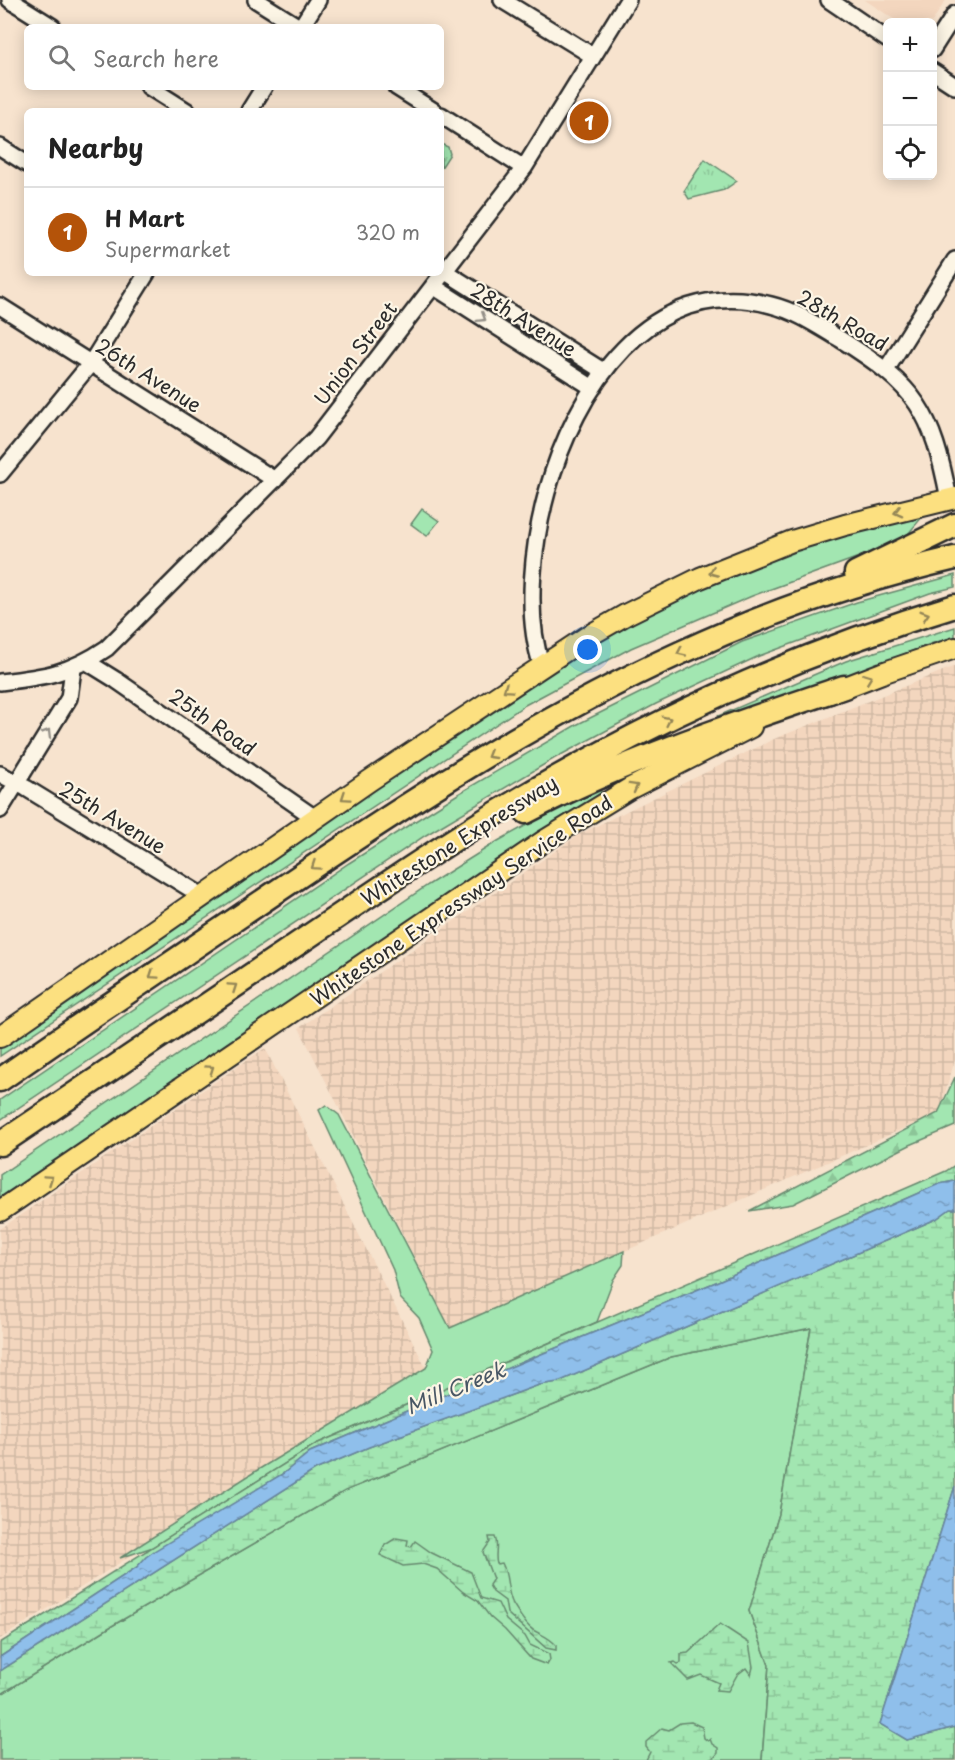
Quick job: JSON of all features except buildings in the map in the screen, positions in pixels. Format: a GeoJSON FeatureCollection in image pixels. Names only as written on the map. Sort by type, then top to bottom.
{"type":"FeatureCollection","features":[{"type":"Feature","properties":{"kind":"highway"},"geometry":{"type":"LineString","coordinates":[[0,1080],[366,832],[460,773],[616,684],[955,525]]}},
{"type":"Feature","properties":{"kind":"highway"},"geometry":{"type":"LineString","coordinates":[[735,629],[830,593],[955,558]]}},
{"type":"Feature","properties":{"kind":"highway","name":"Whitestone Expressway"},"geometry":{"type":"LineString","coordinates":[[0,1144],[381,887],[533,791],[665,720],[747,682],[886,628],[955,606]]}},
{"type":"Feature","properties":{"kind":"highway"},"geometry":{"type":"LineString","coordinates":[[381,887],[545,802],[593,780],[728,726],[844,687]]}},
{"type":"Feature","properties":{"kind":"highway"},"geometry":{"type":"LineString","coordinates":[[0,1074],[100,1011]]}},
{"type":"Feature","properties":{"kind":"highway"},"geometry":{"type":"LineString","coordinates":[[0,1154],[132,1055]]}},
{"type":"Feature","properties":{"kind":"main road"},"geometry":{"type":"LineString","coordinates":[[0,1037],[315,818],[542,666],[627,614],[724,567],[818,532],[952,499]]}},
{"type":"Feature","properties":{"kind":"main road","name":"Whitestone Expressway Service Road"},"geometry":{"type":"LineString","coordinates":[[0,1211],[577,820],[690,757],[771,718],[844,687],[955,648]]}},
{"type":"Feature","properties":{"kind":"street"},"geometry":{"type":"LineString","coordinates":[[10,0],[48,24]]}},
{"type":"Feature","properties":{"kind":"street"},"geometry":{"type":"LineString","coordinates":[[256,0],[295,24]]}},
{"type":"Feature","properties":{"kind":"street"},"geometry":{"type":"LineString","coordinates":[[302,24],[318,0]]}},
{"type":"Feature","properties":{"kind":"street"},"geometry":{"type":"LineString","coordinates":[[502,0],[593,56]]}},
{"type":"Feature","properties":{"kind":"street","name":"Union Street"},"geometry":{"type":"LineString","coordinates":[[444,271],[524,168],[628,0]]}},
{"type":"Feature","properties":{"kind":"street"},"geometry":{"type":"LineString","coordinates":[[830,0],[883,37]]}},
{"type":"Feature","properties":{"kind":"street"},"geometry":{"type":"LineString","coordinates":[[937,43],[955,14]]}},
{"type":"Feature","properties":{"kind":"street"},"geometry":{"type":"LineString","coordinates":[[934,72],[955,86]]}},
{"type":"Feature","properties":{"kind":"street"},"geometry":{"type":"LineString","coordinates":[[154,90],[182,108]]}},
{"type":"Feature","properties":{"kind":"street"},"geometry":{"type":"LineString","coordinates":[[251,108],[262,90]]}},
{"type":"Feature","properties":{"kind":"street"},"geometry":{"type":"LineString","coordinates":[[401,90],[429,108]]}},
{"type":"Feature","properties":{"kind":"street"},"geometry":{"type":"LineString","coordinates":[[444,117],[524,168]]}},
{"type":"Feature","properties":{"kind":"street"},"geometry":{"type":"LineString","coordinates":[[0,147],[24,162]]}},
{"type":"Feature","properties":{"kind":"street"},"geometry":{"type":"LineString","coordinates":[[886,370],[955,260]]}},
{"type":"Feature","properties":{"kind":"street","name":"28th Avenue"},"geometry":{"type":"LineString","coordinates":[[444,271],[603,371]]}},
{"type":"Feature","properties":{"kind":"street"},"geometry":{"type":"LineString","coordinates":[[1,469],[91,363],[145,276]]}},
{"type":"Feature","properties":{"kind":"street","name":"Union Street"},"geometry":{"type":"LineString","coordinates":[[80,665],[107,648],[316,438],[440,276]]}},
{"type":"Feature","properties":{"kind":"street","name":"28th Avenue"},"geometry":{"type":"LineString","coordinates":[[433,286],[593,388]]}},
{"type":"Feature","properties":{"kind":"street","name":"28th Road"},"geometry":{"type":"LineString","coordinates":[[542,666],[535,634],[533,600],[536,553],[539,527],[558,457],[573,422],[603,371],[632,339],[664,317],[693,305],[732,300],[769,304],[795,313],[861,352],[886,370],[908,391],[925,413],[952,499]]}},
{"type":"Feature","properties":{"kind":"street","name":"26th Avenue"},"geometry":{"type":"LineString","coordinates":[[0,306],[275,480]]}},
{"type":"Feature","properties":{"kind":"street"},"geometry":{"type":"LineString","coordinates":[[0,682],[35,678],[80,665]]}},
{"type":"Feature","properties":{"kind":"street"},"geometry":{"type":"LineString","coordinates":[[0,810],[69,698],[80,665]]}},
{"type":"Feature","properties":{"kind":"street","name":"25th Road"},"geometry":{"type":"LineString","coordinates":[[80,665],[116,680],[315,818]]}},
{"type":"Feature","properties":{"kind":"street","name":"25th Avenue"},"geometry":{"type":"LineString","coordinates":[[0,774],[204,897]]}},
{"type":"Feature","properties":{"kind":"shaded area"},"geometry":{"type":"Polygon","coordinates":[[[865,0],[946,0],[935,18],[892,18],[865,0]]]}},
{"type":"Feature","properties":{"kind":"shaded area"},"geometry":{"type":"Polygon","coordinates":[[[955,666],[955,1060],[939,1113],[450,1328],[299,1028],[580,834],[774,739],[955,666]]]}},
{"type":"Feature","properties":{"kind":"shaded area"},"geometry":{"type":"Polygon","coordinates":[[[265,1048],[426,1368],[0,1639],[0,1229],[265,1048]]]}},
{"type":"Feature","properties":{"kind":"green space"},"geometry":{"type":"Polygon","coordinates":[[[444,145],[448,147],[450,154],[444,163],[444,145]]]}},
{"type":"Feature","properties":{"kind":"green space"},"geometry":{"type":"Polygon","coordinates":[[[705,159],[737,181],[724,190],[689,199],[684,191],[705,159]]]}},
{"type":"Feature","properties":{"kind":"green space"},"geometry":{"type":"Polygon","coordinates":[[[422,509],[439,521],[427,536],[411,524],[422,509]]]}},
{"type":"Feature","properties":{"kind":"green space"},"geometry":{"type":"Polygon","coordinates":[[[923,516],[908,534],[889,546],[752,596],[631,648],[525,705],[0,1056],[0,1049],[324,821],[499,704],[632,621],[710,583],[783,555],[839,536],[923,516]]]}},
{"type":"Feature","properties":{"kind":"green space"},"geometry":{"type":"Polygon","coordinates":[[[955,575],[955,587],[930,593],[759,656],[656,704],[555,758],[426,835],[0,1120],[0,1100],[349,863],[458,794],[576,725],[742,642],[857,602],[955,575]]]}},
{"type":"Feature","properties":{"kind":"green space"},"geometry":{"type":"Polygon","coordinates":[[[955,627],[955,637],[933,643],[726,722],[717,719],[718,716],[846,661],[955,627]]]}},
{"type":"Feature","properties":{"kind":"green space"},"geometry":{"type":"Polygon","coordinates":[[[599,790],[603,793],[535,835],[0,1199],[0,1175],[428,885],[498,841],[581,795],[599,790]]]}},
{"type":"Feature","properties":{"kind":"green space"},"geometry":{"type":"Polygon","coordinates":[[[955,1077],[955,1126],[910,1145],[793,1204],[749,1211],[938,1113],[955,1077]]]}},
{"type":"Feature","properties":{"kind":"green space"},"geometry":{"type":"Polygon","coordinates":[[[326,1105],[339,1115],[450,1328],[624,1251],[623,1265],[613,1280],[597,1322],[316,1444],[153,1547],[120,1558],[256,1471],[426,1368],[433,1350],[419,1318],[400,1298],[393,1270],[319,1110],[326,1105]]]}},
{"type":"Feature","properties":{"kind":"green space"},"geometry":{"type":"Polygon","coordinates":[[[955,1165],[955,1181],[939,1184],[716,1282],[310,1452],[284,1473],[146,1557],[137,1567],[0,1657],[0,1643],[316,1444],[946,1171],[955,1165]]]}},
{"type":"Feature","properties":{"kind":"green space"},"geometry":{"type":"Polygon","coordinates":[[[950,1209],[955,1209],[955,1486],[880,1724],[907,1740],[955,1727],[955,1760],[762,1760],[769,1665],[749,1611],[779,1514],[811,1328],[671,1357],[345,1491],[110,1627],[0,1695],[0,1671],[315,1470],[369,1447],[539,1385],[558,1382],[936,1219],[950,1209]]]}},
{"type":"Feature","properties":{"kind":"green space"},"geometry":{"type":"Polygon","coordinates":[[[811,1328],[779,1514],[749,1611],[769,1665],[762,1760],[0,1760],[0,1695],[110,1627],[345,1491],[671,1357],[811,1328]]]}},
{"type":"Feature","properties":{"kind":"green space"},"geometry":{"type":"Polygon","coordinates":[[[489,1537],[495,1537],[497,1564],[502,1563],[504,1568],[513,1604],[527,1625],[553,1642],[556,1650],[546,1648],[507,1613],[505,1601],[493,1592],[489,1585],[493,1579],[483,1552],[490,1542],[489,1537]]]}},
{"type":"Feature","properties":{"kind":"green space"},"geometry":{"type":"Polygon","coordinates":[[[396,1538],[408,1540],[407,1546],[411,1547],[415,1541],[432,1553],[471,1572],[481,1598],[498,1603],[506,1620],[525,1636],[530,1645],[549,1654],[550,1660],[547,1665],[531,1659],[490,1617],[478,1601],[463,1592],[437,1569],[423,1564],[403,1566],[380,1555],[385,1545],[396,1538]]]}},
{"type":"Feature","properties":{"kind":"green space"},"geometry":{"type":"Polygon","coordinates":[[[720,1624],[749,1643],[753,1667],[751,1675],[746,1668],[737,1675],[728,1691],[716,1690],[719,1683],[701,1675],[688,1680],[671,1663],[681,1663],[681,1654],[688,1653],[720,1624]]]}},
{"type":"Feature","properties":{"kind":"green space"},"geometry":{"type":"Polygon","coordinates":[[[691,1722],[702,1727],[704,1738],[708,1741],[710,1739],[712,1744],[718,1748],[718,1753],[714,1758],[708,1760],[646,1760],[650,1752],[646,1747],[646,1742],[662,1728],[669,1730],[680,1723],[691,1722]]]}},
{"type":"Feature","properties":{"kind":"water"},"geometry":{"type":"Polygon","coordinates":[[[955,1181],[955,1209],[950,1209],[936,1219],[558,1382],[539,1385],[369,1447],[315,1470],[0,1671],[0,1657],[137,1567],[154,1551],[284,1473],[310,1452],[716,1282],[939,1184],[955,1181]]]}},
{"type":"Feature","properties":{"kind":"water"},"geometry":{"type":"Polygon","coordinates":[[[955,1486],[955,1727],[907,1740],[880,1724],[955,1486]]]}},
{"type":"Feature","properties":{"kind":"place","name":"H Mart"},"geometry":{"type":"Point","coordinates":[589,121]}},
{"type":"Feature","properties":{"kind":"water label","name":"Mill Creek"},"geometry":{"type":"Point","coordinates":[455,1387]}}]}
